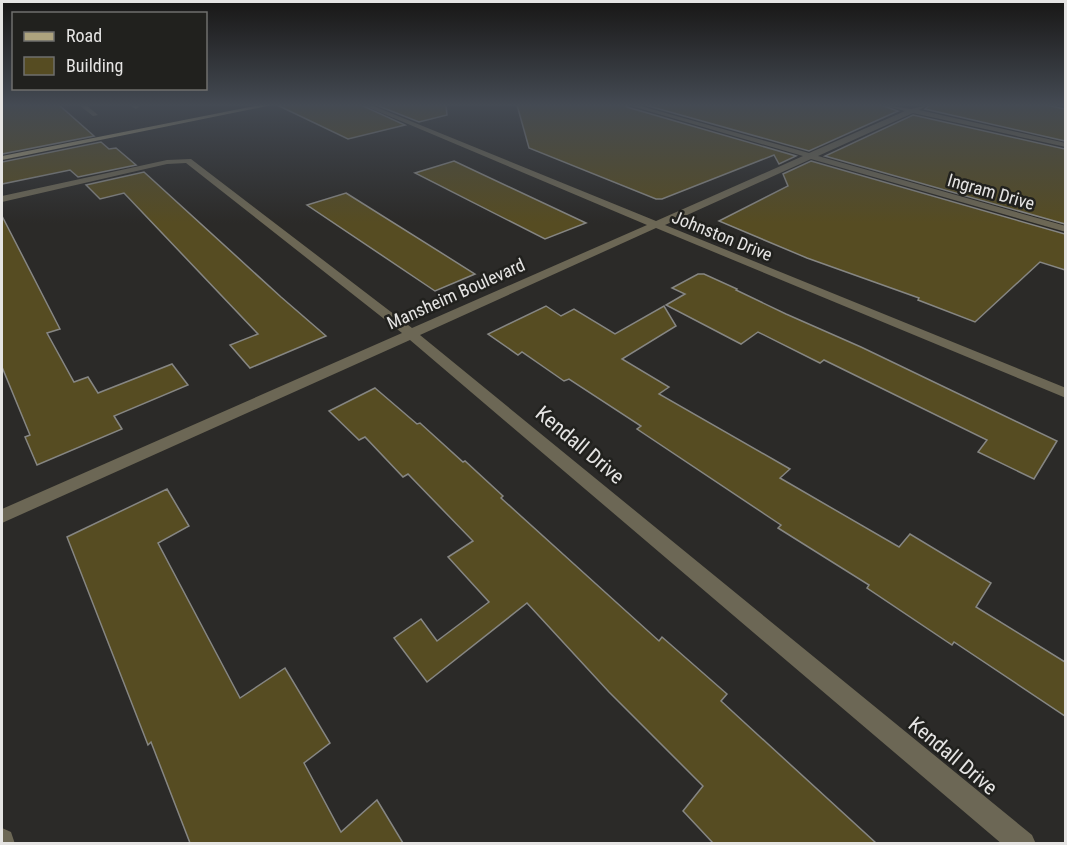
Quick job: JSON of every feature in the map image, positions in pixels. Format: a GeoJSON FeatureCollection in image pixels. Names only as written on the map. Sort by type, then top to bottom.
{"type":"FeatureCollection","features":[{"type":"Feature","properties":{"kind":"main road"},"geometry":{"type":"LineString","coordinates":[[2,158],[70,144]]}},
{"type":"Feature","properties":{"kind":"street","name":"Johnston Drive"},"geometry":{"type":"LineString","coordinates":[[460,144],[1065,394]]}},
{"type":"Feature","properties":{"kind":"street","name":"Ingram Drive"},"geometry":{"type":"LineString","coordinates":[[769,144],[1065,229]]}},
{"type":"Feature","properties":{"kind":"street","name":"Mansheim Boulevard"},"geometry":{"type":"LineString","coordinates":[[2,516],[836,144]]}},
{"type":"Feature","properties":{"kind":"street","name":"Kendall Drive"},"geometry":{"type":"LineString","coordinates":[[2,199],[78,180],[167,162],[188,161],[411,334],[1023,843]]}},
{"type":"Feature","properties":{"kind":"building"},"geometry":{"type":"Polygon","coordinates":[[[2,144],[51,144],[2,154],[2,144]]]}},
{"type":"Feature","properties":{"kind":"building"},"geometry":{"type":"Polygon","coordinates":[[[89,144],[104,144],[109,149],[116,148],[136,165],[78,177],[70,170],[2,184],[2,162],[89,144]]]}},
{"type":"Feature","properties":{"kind":"building"},"geometry":{"type":"Polygon","coordinates":[[[528,144],[756,144],[796,156],[779,164],[774,155],[662,199],[656,199],[529,148],[528,144]]]}},
{"type":"Feature","properties":{"kind":"building"},"geometry":{"type":"Polygon","coordinates":[[[786,144],[824,144],[809,151],[786,144]]]}},
{"type":"Feature","properties":{"kind":"building"},"geometry":{"type":"Polygon","coordinates":[[[850,144],[1045,144],[1065,149],[1065,224],[825,156],[850,144]]]}},
{"type":"Feature","properties":{"kind":"building"},"geometry":{"type":"Polygon","coordinates":[[[454,161],[586,223],[545,239],[415,173],[454,161]]]}},
{"type":"Feature","properties":{"kind":"building"},"geometry":{"type":"Polygon","coordinates":[[[811,161],[1065,234],[1065,270],[1040,262],[975,322],[918,300],[919,298],[807,258],[719,221],[788,186],[783,174],[811,161]]]}},
{"type":"Feature","properties":{"kind":"building"},"geometry":{"type":"Polygon","coordinates":[[[144,172],[326,336],[250,368],[230,345],[258,334],[124,193],[100,199],[86,185],[144,172]]]}},
{"type":"Feature","properties":{"kind":"building"},"geometry":{"type":"Polygon","coordinates":[[[346,193],[475,274],[435,291],[307,205],[346,193]]]}},
{"type":"Feature","properties":{"kind":"building"},"geometry":{"type":"Polygon","coordinates":[[[2,216],[60,329],[47,333],[74,382],[88,377],[98,393],[172,364],[188,385],[114,416],[122,429],[37,465],[25,437],[30,435],[2,367],[2,216]]]}},
{"type":"Feature","properties":{"kind":"building"},"geometry":{"type":"Polygon","coordinates":[[[698,274],[704,274],[737,289],[1057,441],[1034,479],[978,452],[987,440],[824,360],[820,363],[758,332],[741,344],[666,305],[685,294],[672,288],[698,274]]]}},
{"type":"Feature","properties":{"kind":"building"},"geometry":{"type":"Polygon","coordinates":[[[546,306],[561,316],[574,309],[615,334],[664,306],[676,326],[622,359],[669,387],[659,394],[790,469],[780,478],[899,547],[910,534],[991,583],[976,607],[1065,662],[1065,716],[954,642],[952,645],[867,588],[869,585],[778,528],[781,525],[637,429],[641,426],[569,379],[564,381],[522,352],[518,355],[488,334],[546,306]]]}},
{"type":"Feature","properties":{"kind":"building"},"geometry":{"type":"Polygon","coordinates":[[[375,388],[417,424],[420,423],[463,462],[465,461],[503,496],[501,498],[659,641],[662,637],[727,694],[721,701],[876,843],[713,843],[683,811],[703,786],[609,692],[527,603],[427,682],[394,638],[421,619],[437,641],[489,602],[448,557],[473,541],[408,474],[403,477],[365,437],[359,440],[329,411],[375,388]]]}},
{"type":"Feature","properties":{"kind":"building"},"geometry":{"type":"Polygon","coordinates":[[[167,489],[189,526],[158,543],[240,698],[285,668],[330,743],[304,763],[341,832],[377,800],[403,843],[190,843],[151,742],[148,745],[67,537],[167,489]]]}}]}
